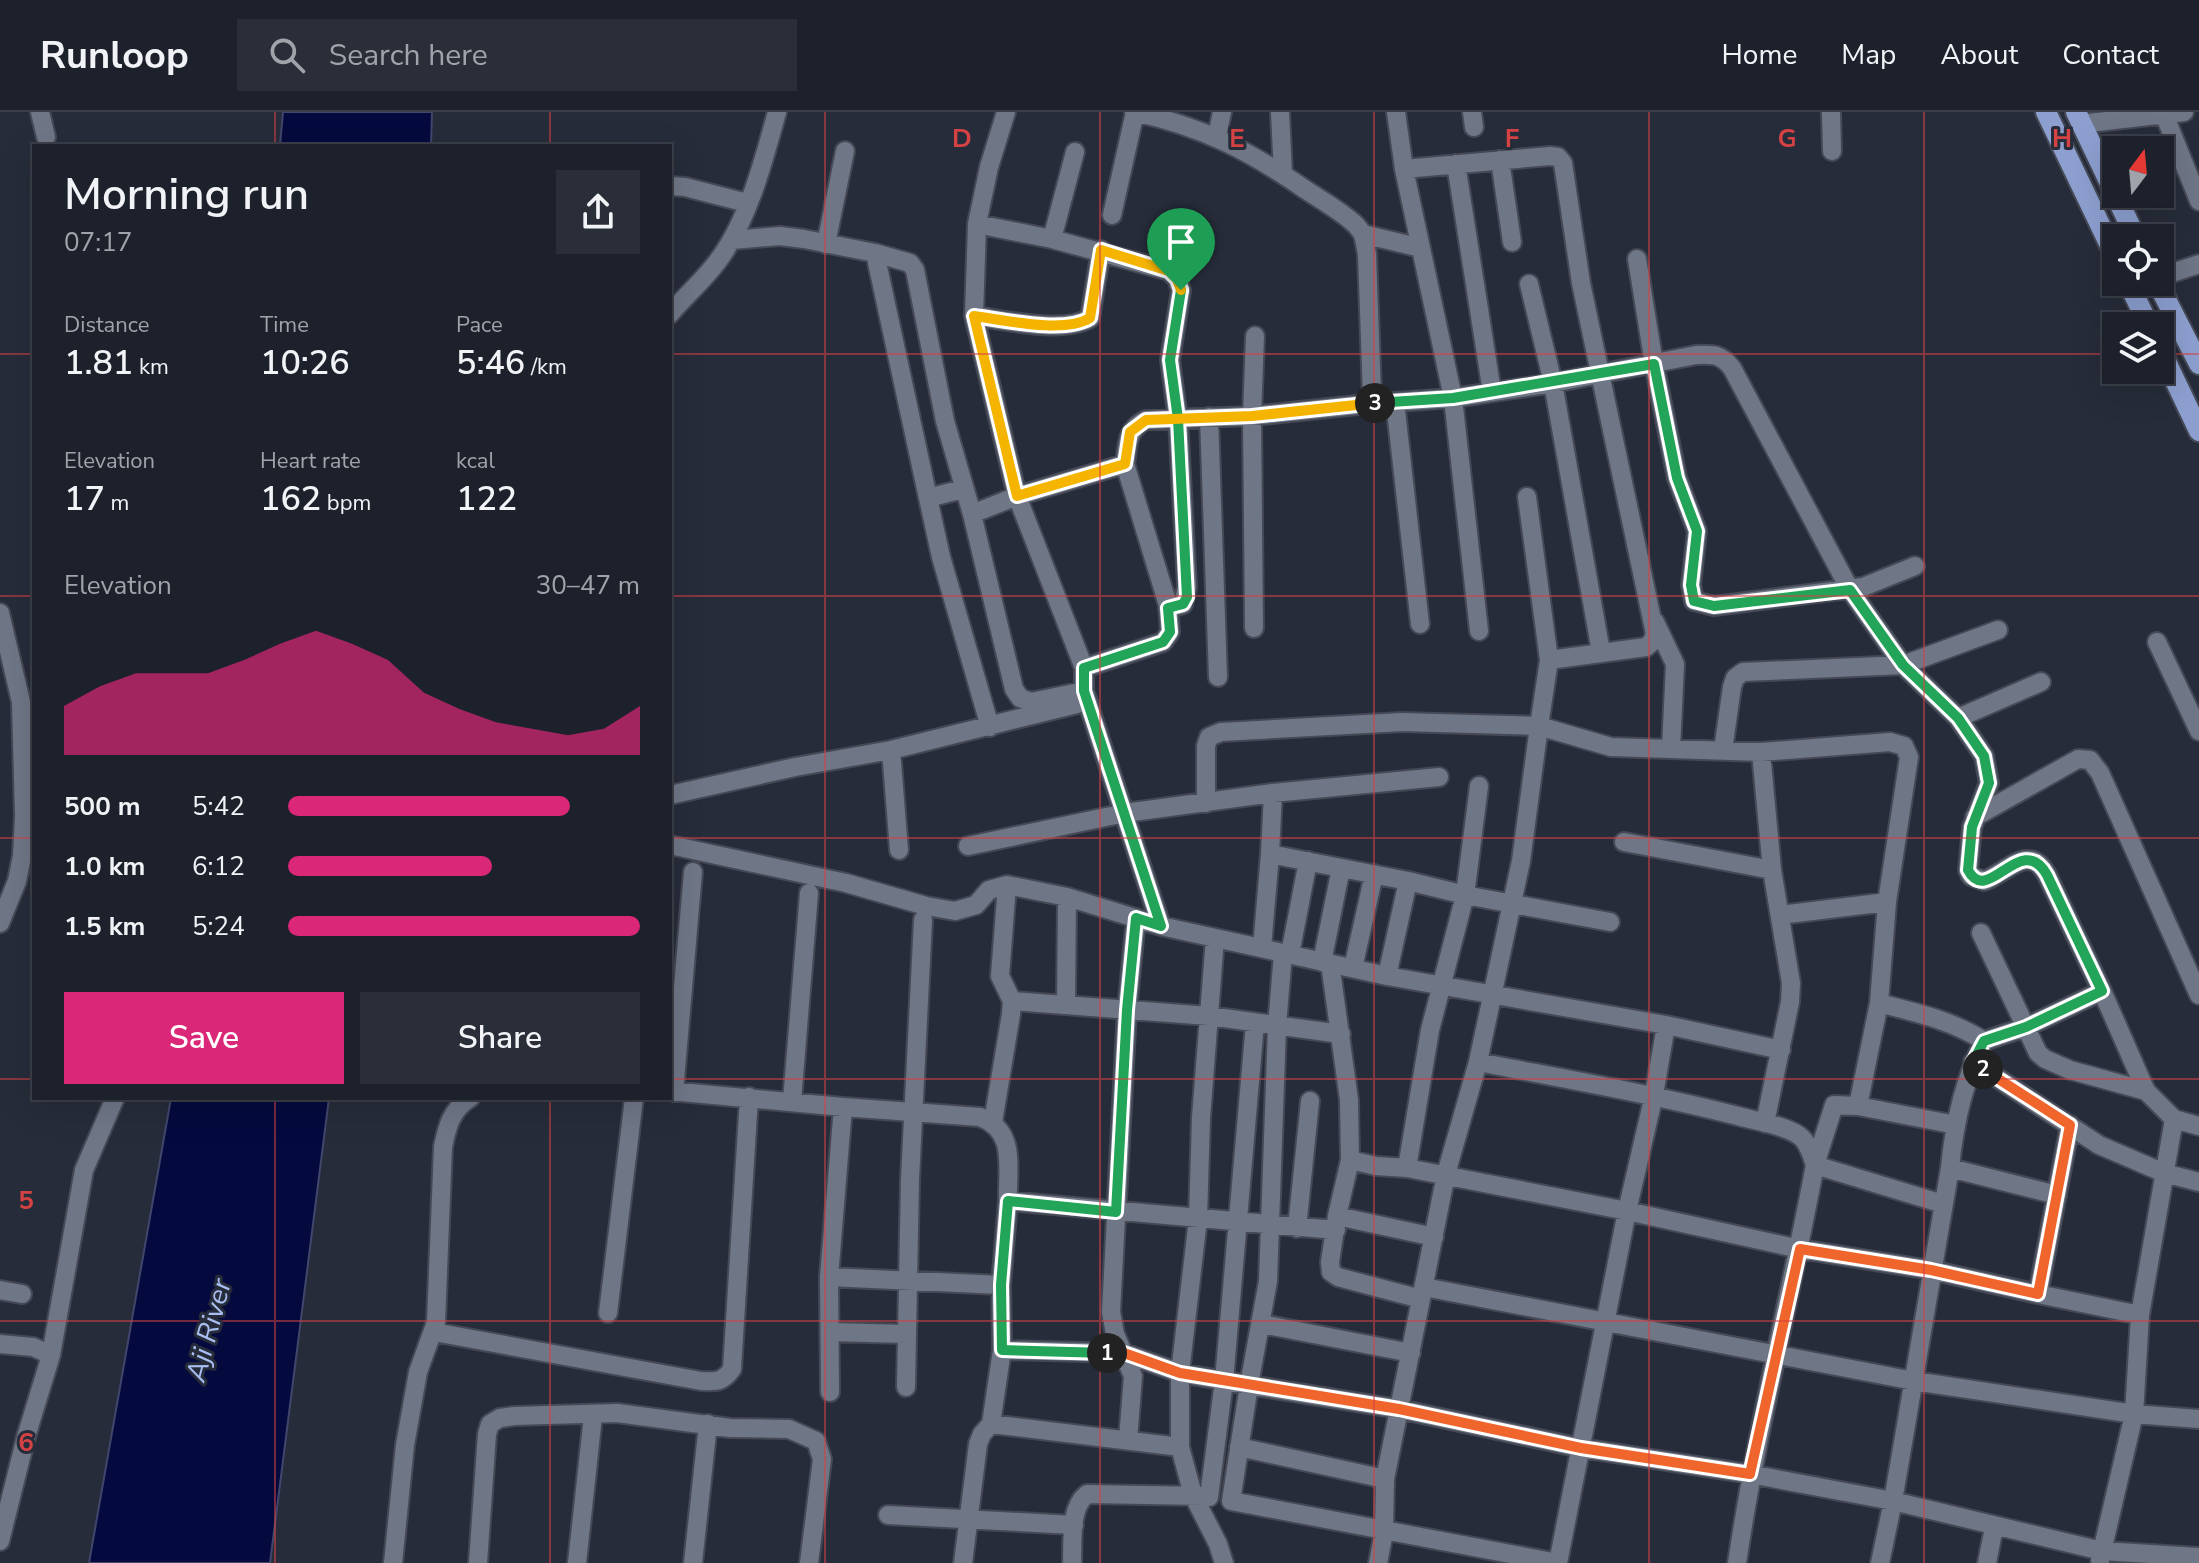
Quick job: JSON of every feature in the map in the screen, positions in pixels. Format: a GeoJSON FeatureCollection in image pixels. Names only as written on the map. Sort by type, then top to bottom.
{"type":"FeatureCollection","features":[{"type":"Feature","properties":{"kind":"main road"},"geometry":{"type":"LineString","coordinates":[[2046,112],[2102,229]]}},
{"type":"Feature","properties":{"kind":"main road"},"geometry":{"type":"LineString","coordinates":[[2078,118],[2129,224]]}},
{"type":"Feature","properties":{"kind":"main road"},"geometry":{"type":"LineString","coordinates":[[2167,296],[2199,364]]}},
{"type":"Feature","properties":{"kind":"main road"},"geometry":{"type":"LineString","coordinates":[[2174,378],[2199,431]]}},
{"type":"Feature","properties":{"kind":"street"},"geometry":{"type":"LineString","coordinates":[[40,112],[46,137]]}},
{"type":"Feature","properties":{"kind":"street"},"geometry":{"type":"LineString","coordinates":[[672,312],[718,261],[732,240],[757,183],[777,112]]}},
{"type":"Feature","properties":{"kind":"street"},"geometry":{"type":"LineString","coordinates":[[1006,112],[989,167],[977,224],[974,316],[1017,496],[1084,668],[1086,696],[1161,926]]}},
{"type":"Feature","properties":{"kind":"street"},"geometry":{"type":"LineString","coordinates":[[1112,215],[1134,112],[1217,136],[1254,155],[1346,216],[1363,234],[1367,254],[1372,396],[1367,404]]}},
{"type":"Feature","properties":{"kind":"street"},"geometry":{"type":"LineString","coordinates":[[1217,136],[1222,112]]}},
{"type":"Feature","properties":{"kind":"street"},"geometry":{"type":"LineString","coordinates":[[1280,112],[1283,174]]}},
{"type":"Feature","properties":{"kind":"street"},"geometry":{"type":"LineString","coordinates":[[1396,112],[1404,169],[1453,398],[1479,631]]}},
{"type":"Feature","properties":{"kind":"street"},"geometry":{"type":"LineString","coordinates":[[1831,112],[1832,151]]}},
{"type":"Feature","properties":{"kind":"street"},"geometry":{"type":"LineString","coordinates":[[2078,118],[2184,112]]}},
{"type":"Feature","properties":{"kind":"street"},"geometry":{"type":"LineString","coordinates":[[2164,114],[2199,201]]}},
{"type":"Feature","properties":{"kind":"street"},"geometry":{"type":"LineString","coordinates":[[826,244],[845,151]]}},
{"type":"Feature","properties":{"kind":"street"},"geometry":{"type":"LineString","coordinates":[[1052,239],[1075,152]]}},
{"type":"Feature","properties":{"kind":"street"},"geometry":{"type":"LineString","coordinates":[[1404,169],[1550,156],[1558,157],[1563,163],[1581,283],[1655,634],[1646,647],[1549,660]]}},
{"type":"Feature","properties":{"kind":"street"},"geometry":{"type":"LineString","coordinates":[[1500,160],[1512,242]]}},
{"type":"Feature","properties":{"kind":"street"},"geometry":{"type":"LineString","coordinates":[[1456,164],[1492,392]]}},
{"type":"Feature","properties":{"kind":"street"},"geometry":{"type":"LineString","coordinates":[[672,186],[747,203]]}},
{"type":"Feature","properties":{"kind":"street"},"geometry":{"type":"LineString","coordinates":[[977,224],[1101,250],[1169,271],[1177,279],[1181,290],[1170,360],[1178,419],[1187,587],[1183,604],[1168,608]]}},
{"type":"Feature","properties":{"kind":"street"},"geometry":{"type":"LineString","coordinates":[[1363,234],[1421,248]]}},
{"type":"Feature","properties":{"kind":"street"},"geometry":{"type":"LineString","coordinates":[[732,240],[780,236],[875,253],[910,263],[915,270],[945,421],[972,514],[1014,689],[1020,698],[1031,702],[1086,696]]}},
{"type":"Feature","properties":{"kind":"street"},"geometry":{"type":"LineString","coordinates":[[974,316],[1029,324],[1080,324],[1090,318],[1094,305],[1101,250]]}},
{"type":"Feature","properties":{"kind":"street"},"geometry":{"type":"LineString","coordinates":[[875,253],[941,557],[990,727]]}},
{"type":"Feature","properties":{"kind":"street"},"geometry":{"type":"LineString","coordinates":[[1637,259],[1677,478],[1697,531],[1691,585],[1694,601],[1714,606],[1850,590],[1915,566]]}},
{"type":"Feature","properties":{"kind":"street"},"geometry":{"type":"LineString","coordinates":[[2174,273],[2199,264]]}},
{"type":"Feature","properties":{"kind":"street"},"geometry":{"type":"LineString","coordinates":[[1529,284],[1553,383],[1601,652]]}},
{"type":"Feature","properties":{"kind":"street"},"geometry":{"type":"LineString","coordinates":[[1254,628],[1252,416],[1255,336]]}},
{"type":"Feature","properties":{"kind":"street"},"geometry":{"type":"LineString","coordinates":[[1084,668],[1163,642],[1170,632],[1168,608],[1125,464],[1130,432],[1137,424],[1146,420],[1252,416],[1453,398],[1553,383],[1696,355],[1723,357],[1732,368],[1850,590],[1903,665],[1969,731],[1988,767],[1989,783],[1975,817],[1968,870],[1971,876],[1984,881],[2022,860],[2037,861],[2047,875],[2102,991],[2146,1091],[2174,1119],[2199,1126]]}},
{"type":"Feature","properties":{"kind":"street"},"geometry":{"type":"LineString","coordinates":[[1395,402],[1420,624]]}},
{"type":"Feature","properties":{"kind":"street"},"geometry":{"type":"LineString","coordinates":[[1209,417],[1218,677]]}},
{"type":"Feature","properties":{"kind":"street"},"geometry":{"type":"LineString","coordinates":[[972,514],[1017,496],[1125,464]]}},
{"type":"Feature","properties":{"kind":"street"},"geometry":{"type":"LineString","coordinates":[[928,498],[963,489]]}},
{"type":"Feature","properties":{"kind":"street"},"geometry":{"type":"LineString","coordinates":[[1378,1563],[1384,1532],[1385,1479],[1446,1174],[1478,1062],[1521,861],[1549,660],[1527,497]]}},
{"type":"Feature","properties":{"kind":"street"},"geometry":{"type":"LineString","coordinates":[[0,613],[21,702],[24,816],[17,881],[0,923]]}},
{"type":"Feature","properties":{"kind":"street"},"geometry":{"type":"LineString","coordinates":[[1652,616],[1675,664],[1671,749]]}},
{"type":"Feature","properties":{"kind":"street"},"geometry":{"type":"LineString","coordinates":[[1723,750],[1732,687],[1735,678],[1743,672],[1903,665],[1998,630]]}},
{"type":"Feature","properties":{"kind":"street"},"geometry":{"type":"LineString","coordinates":[[2157,642],[2199,731]]}},
{"type":"Feature","properties":{"kind":"street"},"geometry":{"type":"LineString","coordinates":[[1958,718],[2041,682]]}},
{"type":"Feature","properties":{"kind":"street"},"geometry":{"type":"LineString","coordinates":[[672,795],[990,727],[1086,696]]}},
{"type":"Feature","properties":{"kind":"street"},"geometry":{"type":"LineString","coordinates":[[1206,803],[1206,746],[1209,737],[1221,732],[1402,722],[1539,726],[1611,747],[1761,752],[1890,742],[1904,746],[1909,757],[1887,902],[1879,1003],[1858,1106]]}},
{"type":"Feature","properties":{"kind":"street"},"geometry":{"type":"LineString","coordinates":[[891,750],[899,850]]}},
{"type":"Feature","properties":{"kind":"street"},"geometry":{"type":"LineString","coordinates":[[1761,752],[1772,870],[1791,983],[1781,1050],[1765,1123]]}},
{"type":"Feature","properties":{"kind":"street"},"geometry":{"type":"LineString","coordinates":[[1975,817],[2078,759],[2090,760],[2100,773],[2199,995]]}},
{"type":"Feature","properties":{"kind":"street"},"geometry":{"type":"LineString","coordinates":[[968,846],[1125,813],[1273,793],[1439,777]]}},
{"type":"Feature","properties":{"kind":"street"},"geometry":{"type":"LineString","coordinates":[[1407,1168],[1430,1030],[1465,895],[1479,786]]}},
{"type":"Feature","properties":{"kind":"street"},"geometry":{"type":"LineString","coordinates":[[1262,948],[1273,793]]}},
{"type":"Feature","properties":{"kind":"street"},"geometry":{"type":"LineString","coordinates":[[1624,842],[1772,870]]}},
{"type":"Feature","properties":{"kind":"street"},"geometry":{"type":"LineString","coordinates":[[672,845],[858,886],[955,911],[976,905],[989,890],[1007,885],[1067,897],[1161,926],[1387,976],[1666,1025],[1781,1050]]}},
{"type":"Feature","properties":{"kind":"street"},"geometry":{"type":"LineString","coordinates":[[1270,854],[1610,922]]}},
{"type":"Feature","properties":{"kind":"street"},"geometry":{"type":"LineString","coordinates":[[1231,1501],[1262,1324],[1271,1226],[1277,1026],[1286,954],[1308,861]]}},
{"type":"Feature","properties":{"kind":"street"},"geometry":{"type":"LineString","coordinates":[[1341,868],[1326,962],[1341,1034],[1349,1100],[1350,1160],[1330,1262],[1331,1272],[1338,1277],[1606,1322],[1914,1381],[2134,1414],[2199,1419]]}},
{"type":"Feature","properties":{"kind":"street"},"geometry":{"type":"LineString","coordinates":[[693,872],[672,1092],[913,1114],[980,1117],[993,1122],[1005,1136],[1008,1201],[1001,1285],[1002,1350],[991,1424],[978,1444],[971,1521],[963,1563]]}},
{"type":"Feature","properties":{"kind":"street"},"geometry":{"type":"LineString","coordinates":[[1353,968],[1374,874]]}},
{"type":"Feature","properties":{"kind":"street"},"geometry":{"type":"LineString","coordinates":[[1387,976],[1408,881]]}},
{"type":"Feature","properties":{"kind":"street"},"geometry":{"type":"LineString","coordinates":[[993,1122],[1012,1001],[1000,976],[1007,885]]}},
{"type":"Feature","properties":{"kind":"street"},"geometry":{"type":"LineString","coordinates":[[792,1101],[809,893]]}},
{"type":"Feature","properties":{"kind":"street"},"geometry":{"type":"LineString","coordinates":[[1066,1005],[1067,897]]}},
{"type":"Feature","properties":{"kind":"street"},"geometry":{"type":"LineString","coordinates":[[1780,915],[1887,902]]}},
{"type":"Feature","properties":{"kind":"street"},"geometry":{"type":"LineString","coordinates":[[1128,1440],[1133,1376],[1115,1334],[1111,1312],[1127,1010],[1136,918]]}},
{"type":"Feature","properties":{"kind":"street"},"geometry":{"type":"LineString","coordinates":[[906,1387],[913,1114],[923,920]]}},
{"type":"Feature","properties":{"kind":"street"},"geometry":{"type":"LineString","coordinates":[[1981,933],[2038,1053],[2070,1070],[2146,1091]]}},
{"type":"Feature","properties":{"kind":"street"},"geometry":{"type":"LineString","coordinates":[[1215,938],[1201,1118],[1198,1219],[1180,1373],[1180,1447],[1224,1563]]}},
{"type":"Feature","properties":{"kind":"street"},"geometry":{"type":"LineString","coordinates":[[1880,1563],[1956,1125],[1973,1062],[1984,1041],[2026,1027],[2102,991]]}},
{"type":"Feature","properties":{"kind":"street"},"geometry":{"type":"LineString","coordinates":[[1012,1001],[1209,1016],[1341,1034]]}},
{"type":"Feature","properties":{"kind":"street"},"geometry":{"type":"LineString","coordinates":[[1879,1003],[1944,1020],[1984,1041]]}},
{"type":"Feature","properties":{"kind":"street"},"geometry":{"type":"LineString","coordinates":[[1201,1496],[1224,1381],[1255,1023]]}},
{"type":"Feature","properties":{"kind":"street"},"geometry":{"type":"LineString","coordinates":[[1072,1563],[1079,1500],[1087,1494],[1201,1496],[1558,1563],[1666,1025]]}},
{"type":"Feature","properties":{"kind":"street"},"geometry":{"type":"LineString","coordinates":[[1478,1062],[1654,1095],[1765,1123],[1803,1138],[1815,1165],[1943,1204]]}},
{"type":"Feature","properties":{"kind":"street"},"geometry":{"type":"LineString","coordinates":[[1973,1062],[2099,1145],[2164,1173],[2199,1182]]}},
{"type":"Feature","properties":{"kind":"street"},"geometry":{"type":"LineString","coordinates":[[434,1332],[701,1381],[725,1379],[732,1369],[749,1097]]}},
{"type":"Feature","properties":{"kind":"street"},"geometry":{"type":"LineString","coordinates":[[0,1541],[51,1355],[84,1170],[114,1100]]}},
{"type":"Feature","properties":{"kind":"street"},"geometry":{"type":"LineString","coordinates":[[393,1563],[405,1445],[418,1372],[434,1332],[443,1147],[447,1126],[458,1106],[467,1100]]}},
{"type":"Feature","properties":{"kind":"street"},"geometry":{"type":"LineString","coordinates":[[608,1313],[634,1100]]}},
{"type":"Feature","properties":{"kind":"street"},"geometry":{"type":"LineString","coordinates":[[1297,1228],[1310,1101]]}},
{"type":"Feature","properties":{"kind":"street"},"geometry":{"type":"LineString","coordinates":[[1737,1563],[1750,1474],[1778,1357],[1815,1165],[1830,1110],[1839,1104],[1858,1106],[1956,1125]]}},
{"type":"Feature","properties":{"kind":"street"},"geometry":{"type":"LineString","coordinates":[[830,1392],[829,1277],[843,1107]]}},
{"type":"Feature","properties":{"kind":"street"},"geometry":{"type":"LineString","coordinates":[[2100,1557],[2134,1414],[2140,1315],[2174,1119]]}},
{"type":"Feature","properties":{"kind":"street"},"geometry":{"type":"LineString","coordinates":[[2038,1294],[2070,1125]]}},
{"type":"Feature","properties":{"kind":"street"},"geometry":{"type":"LineString","coordinates":[[1350,1160],[1446,1174],[1800,1249],[1931,1270],[2140,1315]]}},
{"type":"Feature","properties":{"kind":"street"},"geometry":{"type":"LineString","coordinates":[[1950,1168],[2057,1195]]}},
{"type":"Feature","properties":{"kind":"street"},"geometry":{"type":"LineString","coordinates":[[1008,1201],[1297,1228],[1336,1223],[1434,1237]]}},
{"type":"Feature","properties":{"kind":"street"},"geometry":{"type":"LineString","coordinates":[[829,1277],[1001,1285]]}},
{"type":"Feature","properties":{"kind":"street"},"geometry":{"type":"LineString","coordinates":[[0,1290],[22,1294]]}},
{"type":"Feature","properties":{"kind":"street"},"geometry":{"type":"LineString","coordinates":[[1262,1324],[1411,1353]]}},
{"type":"Feature","properties":{"kind":"street"},"geometry":{"type":"LineString","coordinates":[[830,1332],[907,1334]]}},
{"type":"Feature","properties":{"kind":"street"},"geometry":{"type":"LineString","coordinates":[[0,1344],[33,1347],[51,1355]]}},
{"type":"Feature","properties":{"kind":"street"},"geometry":{"type":"LineString","coordinates":[[1002,1350],[1124,1353],[1180,1373],[1399,1409],[1581,1448],[1750,1474],[1893,1501],[2100,1557],[2199,1557]]}},
{"type":"Feature","properties":{"kind":"street"},"geometry":{"type":"LineString","coordinates":[[478,1563],[490,1424],[500,1418],[514,1416],[617,1413],[747,1429],[789,1429],[816,1441],[822,1459],[809,1563]]}},
{"type":"Feature","properties":{"kind":"street"},"geometry":{"type":"LineString","coordinates":[[577,1563],[593,1416]]}},
{"type":"Feature","properties":{"kind":"street"},"geometry":{"type":"LineString","coordinates":[[693,1563],[708,1424]]}},
{"type":"Feature","properties":{"kind":"street"},"geometry":{"type":"LineString","coordinates":[[991,1424],[1180,1447]]}},
{"type":"Feature","properties":{"kind":"street"},"geometry":{"type":"LineString","coordinates":[[1239,1447],[1385,1479]]}},
{"type":"Feature","properties":{"kind":"street"},"geometry":{"type":"LineString","coordinates":[[888,1515],[1074,1525]]}},
{"type":"Feature","properties":{"kind":"street"},"geometry":{"type":"LineString","coordinates":[[1987,1563],[1994,1527]]}},
{"type":"Feature","properties":{"kind":"water"},"geometry":{"type":"Polygon","coordinates":[[[283,112],[432,112],[431,144],[280,144],[283,112]]]}},
{"type":"Feature","properties":{"kind":"water","name":"Aji River"},"geometry":{"type":"Polygon","coordinates":[[[171,1100],[329,1100],[270,1563],[89,1563],[171,1100]]]}},
{"type":"Feature","properties":{"kind":"route"},"geometry":{"type":"LineString","coordinates":[[1181,290],[1170,360],[1178,419],[1187,597],[1183,604],[1168,608],[1170,632],[1163,642],[1084,668],[1084,691],[1161,926],[1136,918],[1127,1010],[1116,1212],[1008,1201],[1001,1285],[1002,1350],[1124,1353],[1180,1373],[1399,1409],[1581,1448],[1750,1474],[1800,1249],[1931,1270],[2038,1294],[2070,1125],[1973,1062],[1984,1041],[2026,1027],[2102,991],[2047,875],[2037,861],[2022,860],[1984,881],[1971,876],[1968,870],[1970,837],[1989,783],[1984,756],[1958,718],[1903,665],[1850,590],[1714,606],[1694,601],[1691,585],[1697,531],[1677,478],[1654,364],[1453,398],[1252,416],[1209,417],[1178,419],[1146,420],[1130,432],[1125,464],[1017,496],[974,316],[1029,324],[1080,324],[1090,318],[1094,305],[1101,250],[1169,271],[1177,279],[1181,290]]}}]}
